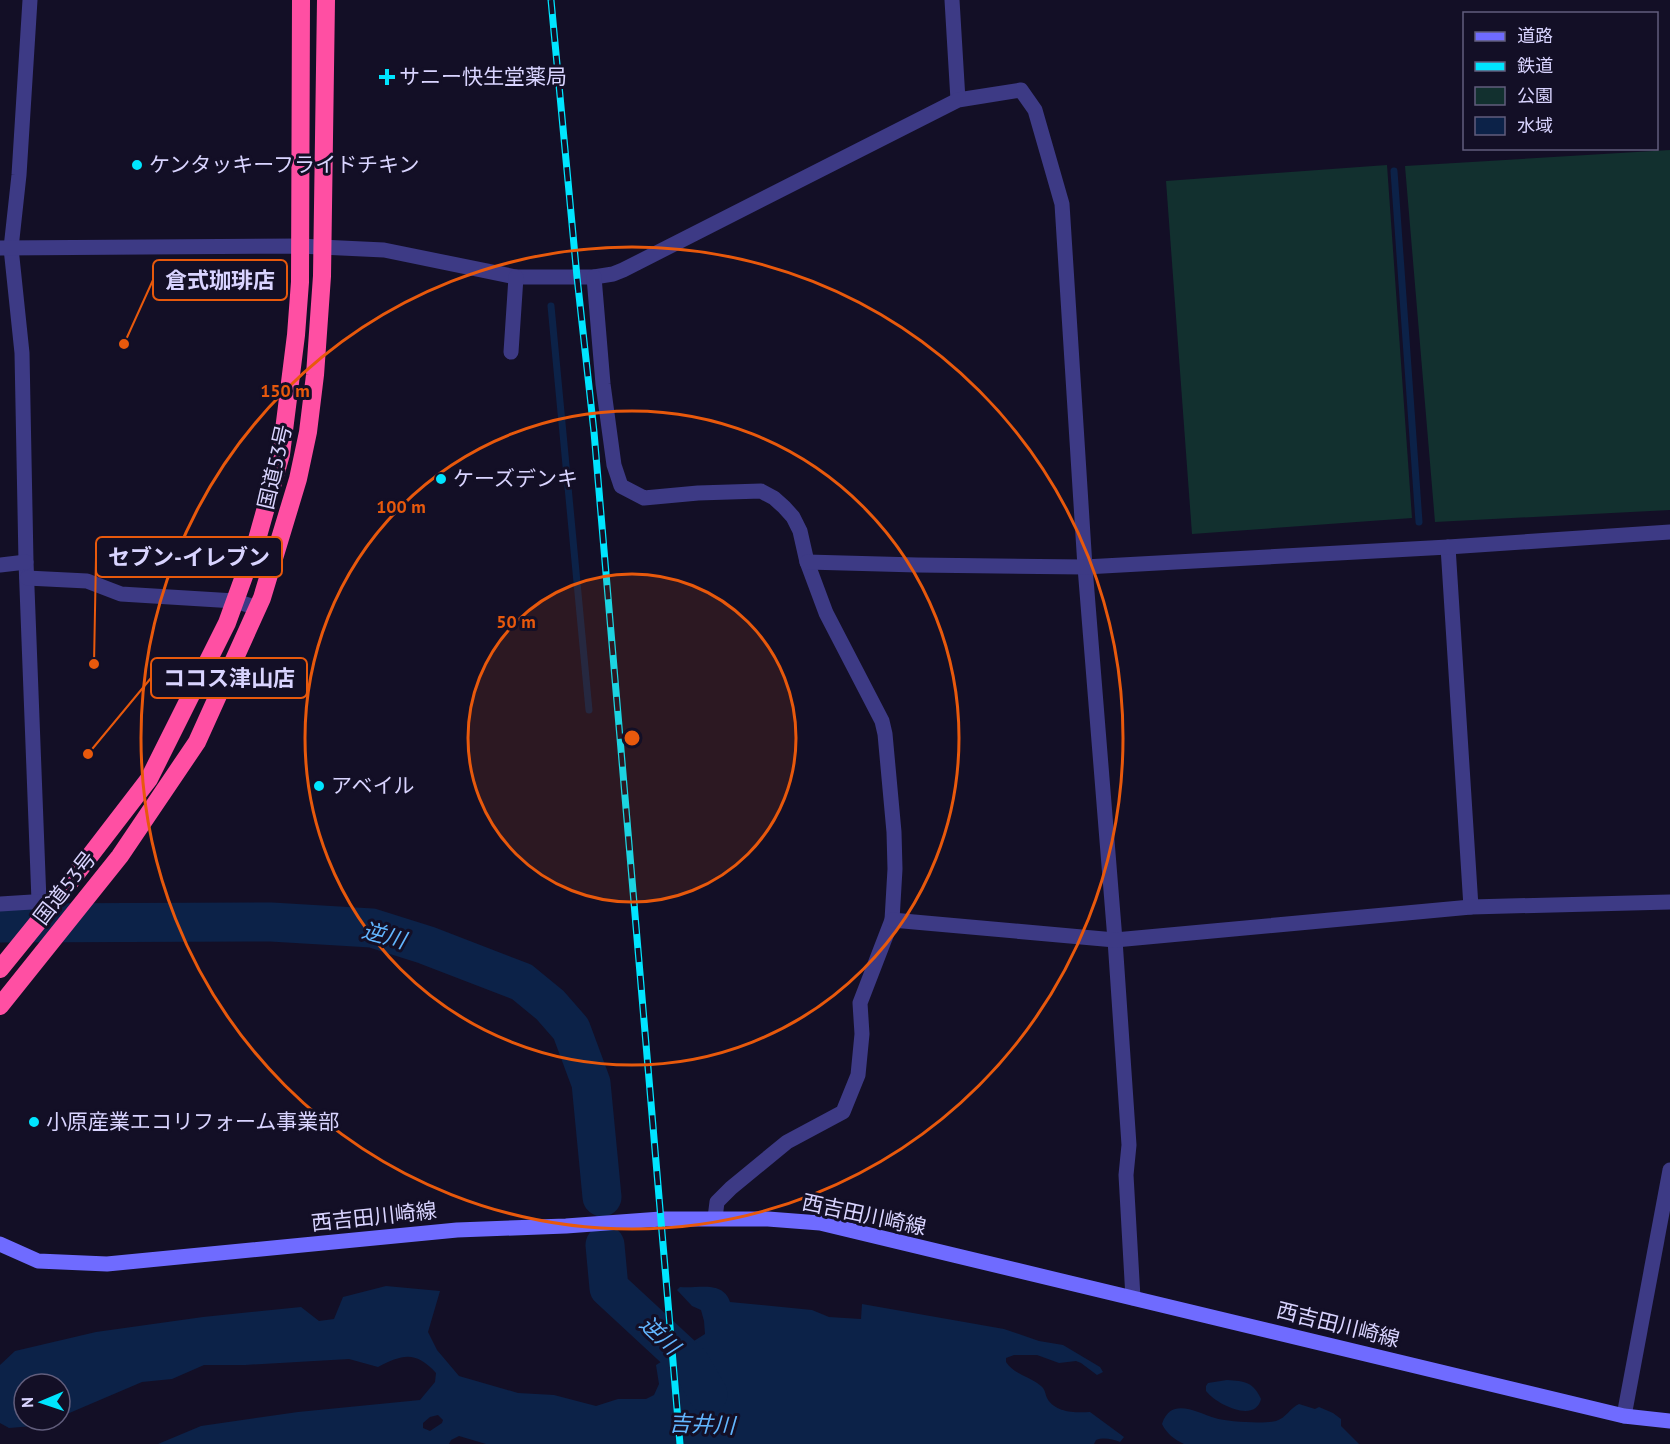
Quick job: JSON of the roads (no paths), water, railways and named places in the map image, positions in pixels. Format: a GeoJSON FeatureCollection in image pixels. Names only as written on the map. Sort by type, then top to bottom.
{"type":"FeatureCollection","features":[{"type":"Feature","properties":{"kind":"highway","name":"国道53号"},"geometry":{"type":"LineString","coordinates":[[0,969],[48,901],[149,779],[227,623],[259,533],[281,454],[296,335],[300,282],[301,0]]}},
{"type":"Feature","properties":{"kind":"highway","name":"国道53号"},"geometry":{"type":"LineString","coordinates":[[0,1006],[120,856],[197,742],[262,598],[298,479],[308,432],[315,375],[321,286],[326,0]]}},
{"type":"Feature","properties":{"kind":"main road","name":"西吉田川崎線"},"geometry":{"type":"LineString","coordinates":[[0,1244],[38,1261],[107,1264],[457,1230],[567,1226],[661,1218],[768,1219],[819,1223],[1624,1416],[1670,1421]]}},
{"type":"Feature","properties":{"kind":"street"},"geometry":{"type":"LineString","coordinates":[[0,904],[48,901],[26,562],[22,353],[5,248],[19,175],[30,0]]}},
{"type":"Feature","properties":{"kind":"street"},"geometry":{"type":"LineString","coordinates":[[952,0],[958,100]]}},
{"type":"Feature","properties":{"kind":"street"},"geometry":{"type":"LineString","coordinates":[[300,57],[325,56]]}},
{"type":"Feature","properties":{"kind":"street"},"geometry":{"type":"LineString","coordinates":[[5,248],[299,246],[384,250],[516,277],[594,277],[623,270],[958,100],[1021,90],[1035,110],[1062,204],[1085,567],[1129,1145],[1126,1175],[1133,1298]]}},
{"type":"Feature","properties":{"kind":"street"},"geometry":{"type":"LineString","coordinates":[[511,352],[516,277]]}},
{"type":"Feature","properties":{"kind":"street"},"geometry":{"type":"LineString","coordinates":[[594,277],[603,384],[614,465],[621,486],[644,498],[761,491],[784,507],[793,517],[800,531],[807,562],[826,614],[882,721],[885,734],[894,832],[895,869],[892,920],[860,1003],[862,1034],[858,1076],[843,1112],[787,1142],[731,1188],[717,1202],[715,1218]]}},
{"type":"Feature","properties":{"kind":"street"},"geometry":{"type":"LineString","coordinates":[[807,562],[1085,567],[1670,532]]}},
{"type":"Feature","properties":{"kind":"street"},"geometry":{"type":"LineString","coordinates":[[1448,547],[1471,907]]}},
{"type":"Feature","properties":{"kind":"street"},"geometry":{"type":"LineString","coordinates":[[0,565],[26,562]]}},
{"type":"Feature","properties":{"kind":"street"},"geometry":{"type":"LineString","coordinates":[[27,578],[87,581],[121,594],[235,601],[258,608]]}},
{"type":"Feature","properties":{"kind":"street"},"geometry":{"type":"LineString","coordinates":[[892,920],[1115,940],[1471,907],[1670,902]]}},
{"type":"Feature","properties":{"kind":"street"},"geometry":{"type":"LineString","coordinates":[[1624,1416],[1670,1170]]}},
{"type":"Feature","properties":{"kind":"water","name":"吉井川"},"geometry":{"type":"Polygon","coordinates":[[[386,1286],[440,1291],[428,1332],[437,1350],[459,1376],[518,1393],[554,1395],[596,1406],[618,1399],[646,1399],[654,1395],[659,1384],[656,1365],[705,1334],[701,1310],[692,1306],[677,1290],[680,1287],[716,1288],[727,1295],[730,1302],[812,1310],[829,1317],[861,1319],[862,1304],[1004,1329],[1039,1341],[1063,1345],[1100,1367],[1103,1372],[1097,1375],[1076,1361],[1059,1363],[1037,1355],[1014,1355],[1006,1358],[1006,1362],[1014,1370],[1042,1387],[1047,1398],[1055,1407],[1072,1412],[1090,1412],[1124,1437],[1120,1442],[1102,1439],[1096,1440],[1094,1444],[486,1444],[459,1436],[451,1440],[449,1444],[158,1444],[201,1426],[298,1412],[420,1400],[435,1382],[436,1373],[421,1361],[408,1357],[378,1367],[349,1359],[204,1365],[172,1379],[142,1382],[72,1412],[72,1372],[12,1372],[12,1428],[0,1423],[0,1365],[15,1351],[96,1332],[203,1317],[301,1307],[319,1321],[334,1319],[343,1297],[386,1286]],[[438,1415],[430,1417],[423,1423],[423,1428],[430,1431],[443,1420],[438,1415]]]}},
{"type":"Feature","properties":{"kind":"water"},"geometry":{"type":"Polygon","coordinates":[[[1227,1380],[1244,1382],[1255,1389],[1261,1399],[1257,1406],[1244,1411],[1235,1409],[1226,1406],[1206,1391],[1208,1383],[1227,1380]]]}},
{"type":"Feature","properties":{"kind":"water"},"geometry":{"type":"Polygon","coordinates":[[[1299,1404],[1315,1409],[1319,1407],[1333,1413],[1341,1419],[1341,1426],[1359,1444],[1184,1444],[1171,1436],[1162,1424],[1166,1415],[1178,1408],[1193,1410],[1228,1421],[1271,1422],[1283,1418],[1299,1404]]]}},
{"type":"Feature","properties":{"kind":"waterway"},"geometry":{"type":"LineString","coordinates":[[1394,171],[1419,522]]}},
{"type":"Feature","properties":{"kind":"waterway"},"geometry":{"type":"LineString","coordinates":[[551,306],[589,710]]}},
{"type":"Feature","properties":{"kind":"waterway","name":"逆川"},"geometry":{"type":"LineString","coordinates":[[0,923],[271,922],[372,928],[426,945],[522,982],[550,1005],[571,1029],[591,1083],[602,1197]]}},
{"type":"Feature","properties":{"kind":"waterway","name":"逆川"},"geometry":{"type":"LineString","coordinates":[[605,1245],[609,1288],[690,1363],[708,1394]]}},
{"type":"Feature","properties":{"kind":"railway"},"geometry":{"type":"LineString","coordinates":[[551,0],[594,432],[680,1444]]}},
{"type":"Feature","properties":{"kind":"place","name":"サニー快生堂薬局"},"geometry":{"type":"Point","coordinates":[387,77]}},
{"type":"Feature","properties":{"kind":"place","name":"ケンタッキーフライドチキン"},"geometry":{"type":"Point","coordinates":[137,165]}},
{"type":"Feature","properties":{"kind":"place","name":"倉式珈琲店"},"geometry":{"type":"Point","coordinates":[124,344]}},
{"type":"Feature","properties":{"kind":"place","name":"ケーズデンキ"},"geometry":{"type":"Point","coordinates":[441,479]}},
{"type":"Feature","properties":{"kind":"place","name":"セブン-イレブン"},"geometry":{"type":"Point","coordinates":[94,664]}},
{"type":"Feature","properties":{"kind":"place","name":"ココス津山店"},"geometry":{"type":"Point","coordinates":[88,754]}},
{"type":"Feature","properties":{"kind":"place","name":"アベイル"},"geometry":{"type":"Point","coordinates":[319,786]}},
{"type":"Feature","properties":{"kind":"place","name":"小原産業エコリフォーム事業部"},"geometry":{"type":"Point","coordinates":[34,1122]}}]}
